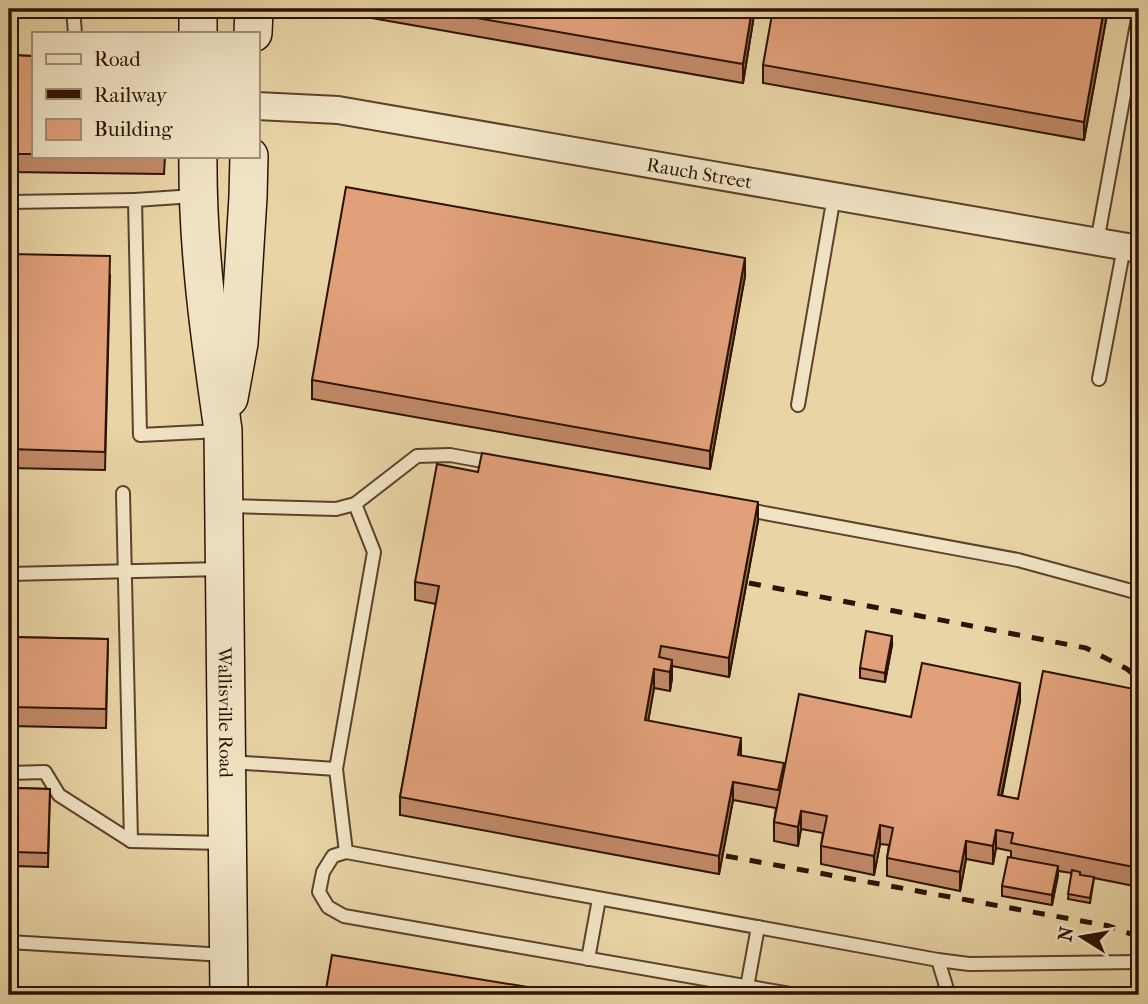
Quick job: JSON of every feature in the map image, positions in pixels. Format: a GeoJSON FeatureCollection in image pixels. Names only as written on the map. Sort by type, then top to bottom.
{"type":"FeatureCollection","features":[{"type":"Feature","properties":{"kind":"main road"},"geometry":{"type":"LineString","coordinates":[[198,9],[198,32]]}},
{"type":"Feature","properties":{"kind":"main road"},"geometry":{"type":"LineString","coordinates":[[253,32],[254,9]]}},
{"type":"Feature","properties":{"kind":"main road","name":"Wallisville Road"},"geometry":{"type":"LineString","coordinates":[[198,158],[197,195],[210,340],[223,430],[229,995]]}},
{"type":"Feature","properties":{"kind":"main road","name":"Wallisville Road"},"geometry":{"type":"LineString","coordinates":[[223,430],[239,344],[249,158]]}},
{"type":"Feature","properties":{"kind":"street","name":"Rauch Street"},"geometry":{"type":"LineString","coordinates":[[259,106],[338,110],[1132,248]]}},
{"type":"Feature","properties":{"kind":"lane"},"geometry":{"type":"LineString","coordinates":[[73,9],[75,32]]}},
{"type":"Feature","properties":{"kind":"lane"},"geometry":{"type":"LineString","coordinates":[[1097,242],[1139,13]]}},
{"type":"Feature","properties":{"kind":"lane"},"geometry":{"type":"LineString","coordinates":[[9,202],[135,200],[197,195]]}},
{"type":"Feature","properties":{"kind":"lane"},"geometry":{"type":"LineString","coordinates":[[798,405],[834,196]]}},
{"type":"Feature","properties":{"kind":"lane"},"geometry":{"type":"LineString","coordinates":[[135,200],[140,435],[223,430]]}},
{"type":"Feature","properties":{"kind":"lane"},"geometry":{"type":"LineString","coordinates":[[1099,379],[1132,248]]}},
{"type":"Feature","properties":{"kind":"lane"},"geometry":{"type":"LineString","coordinates":[[224,506],[336,509],[355,504],[417,456],[450,455],[505,465]]}},
{"type":"Feature","properties":{"kind":"lane"},"geometry":{"type":"LineString","coordinates":[[124,493],[131,841]]}},
{"type":"Feature","properties":{"kind":"lane"},"geometry":{"type":"LineString","coordinates":[[346,852],[336,769],[374,552],[355,504]]}},
{"type":"Feature","properties":{"kind":"lane"},"geometry":{"type":"LineString","coordinates":[[724,506],[1018,560],[1139,593]]}},
{"type":"Feature","properties":{"kind":"lane"},"geometry":{"type":"LineString","coordinates":[[9,574],[225,569]]}},
{"type":"Feature","properties":{"kind":"lane"},"geometry":{"type":"LineString","coordinates":[[226,761],[336,769]]}},
{"type":"Feature","properties":{"kind":"lane"},"geometry":{"type":"LineString","coordinates":[[9,773],[45,772],[59,795],[131,841],[227,843]]}},
{"type":"Feature","properties":{"kind":"lane"},"geometry":{"type":"LineString","coordinates":[[796,995],[344,916],[328,907],[320,892],[323,872],[333,856],[346,852],[938,960],[969,964],[1139,961]]}},
{"type":"Feature","properties":{"kind":"lane"},"geometry":{"type":"LineString","coordinates":[[588,959],[599,899]]}},
{"type":"Feature","properties":{"kind":"lane"},"geometry":{"type":"LineString","coordinates":[[747,987],[758,927]]}},
{"type":"Feature","properties":{"kind":"lane"},"geometry":{"type":"LineString","coordinates":[[9,942],[228,956]]}},
{"type":"Feature","properties":{"kind":"lane"},"geometry":{"type":"LineString","coordinates":[[938,960],[946,986],[941,995]]}},
{"type":"Feature","properties":{"kind":"building"},"geometry":{"type":"Polygon","coordinates":[[[425,9],[752,9],[743,64],[425,9]]]}},
{"type":"Feature","properties":{"kind":"building"},"geometry":{"type":"Polygon","coordinates":[[[773,9],[1104,9],[1084,122],[763,65],[773,9]]]}},
{"type":"Feature","properties":{"kind":"building"},"geometry":{"type":"Polygon","coordinates":[[[9,55],[32,56],[32,154],[9,154],[9,55]]]}},
{"type":"Feature","properties":{"kind":"building"},"geometry":{"type":"Polygon","coordinates":[[[1139,67],[1139,118],[1131,116],[1139,67]]]}},
{"type":"Feature","properties":{"kind":"building"},"geometry":{"type":"Polygon","coordinates":[[[346,187],[745,258],[710,451],[312,380],[346,187]]]}},
{"type":"Feature","properties":{"kind":"building"},"geometry":{"type":"Polygon","coordinates":[[[9,254],[110,256],[105,452],[9,449],[9,254]]]}},
{"type":"Feature","properties":{"kind":"building"},"geometry":{"type":"Polygon","coordinates":[[[482,453],[758,502],[729,658],[661,646],[659,657],[672,660],[670,672],[654,669],[645,720],[741,738],[738,755],[784,763],[778,790],[733,782],[719,856],[400,797],[439,586],[415,582],[437,464],[478,472],[482,453]]]}},
{"type":"Feature","properties":{"kind":"building"},"geometry":{"type":"Polygon","coordinates":[[[866,631],[892,636],[885,673],[860,668],[866,631]]]}},
{"type":"Feature","properties":{"kind":"building"},"geometry":{"type":"Polygon","coordinates":[[[9,637],[108,639],[106,709],[9,707],[9,637]]]}},
{"type":"Feature","properties":{"kind":"building"},"geometry":{"type":"Polygon","coordinates":[[[922,663],[1020,683],[998,795],[1018,799],[1043,671],[1139,690],[1139,868],[1011,843],[1013,833],[996,830],[993,846],[966,841],[960,872],[887,858],[893,828],[880,825],[874,856],[821,846],[827,816],[801,811],[798,827],[774,822],[799,694],[911,717],[922,663]]]}},
{"type":"Feature","properties":{"kind":"building"},"geometry":{"type":"Polygon","coordinates":[[[15,788],[50,789],[48,853],[13,852],[15,788]]]}},
{"type":"Feature","properties":{"kind":"building"},"geometry":{"type":"Polygon","coordinates":[[[1008,857],[1058,866],[1052,895],[1002,886],[1008,857]]]}},
{"type":"Feature","properties":{"kind":"building"},"geometry":{"type":"Polygon","coordinates":[[[1072,870],[1080,872],[1080,875],[1094,877],[1090,898],[1068,894],[1072,870]]]}},
{"type":"Feature","properties":{"kind":"building"},"geometry":{"type":"Polygon","coordinates":[[[332,955],[576,995],[325,995],[332,955]]]}},
{"type":"Feature","properties":{"kind":"railway"},"geometry":{"type":"LineString","coordinates":[[749,583],[1086,648],[1127,669],[1139,679]]}},
{"type":"Feature","properties":{"kind":"railway"},"geometry":{"type":"LineString","coordinates":[[726,856],[1109,926],[1139,937]]}}]}
